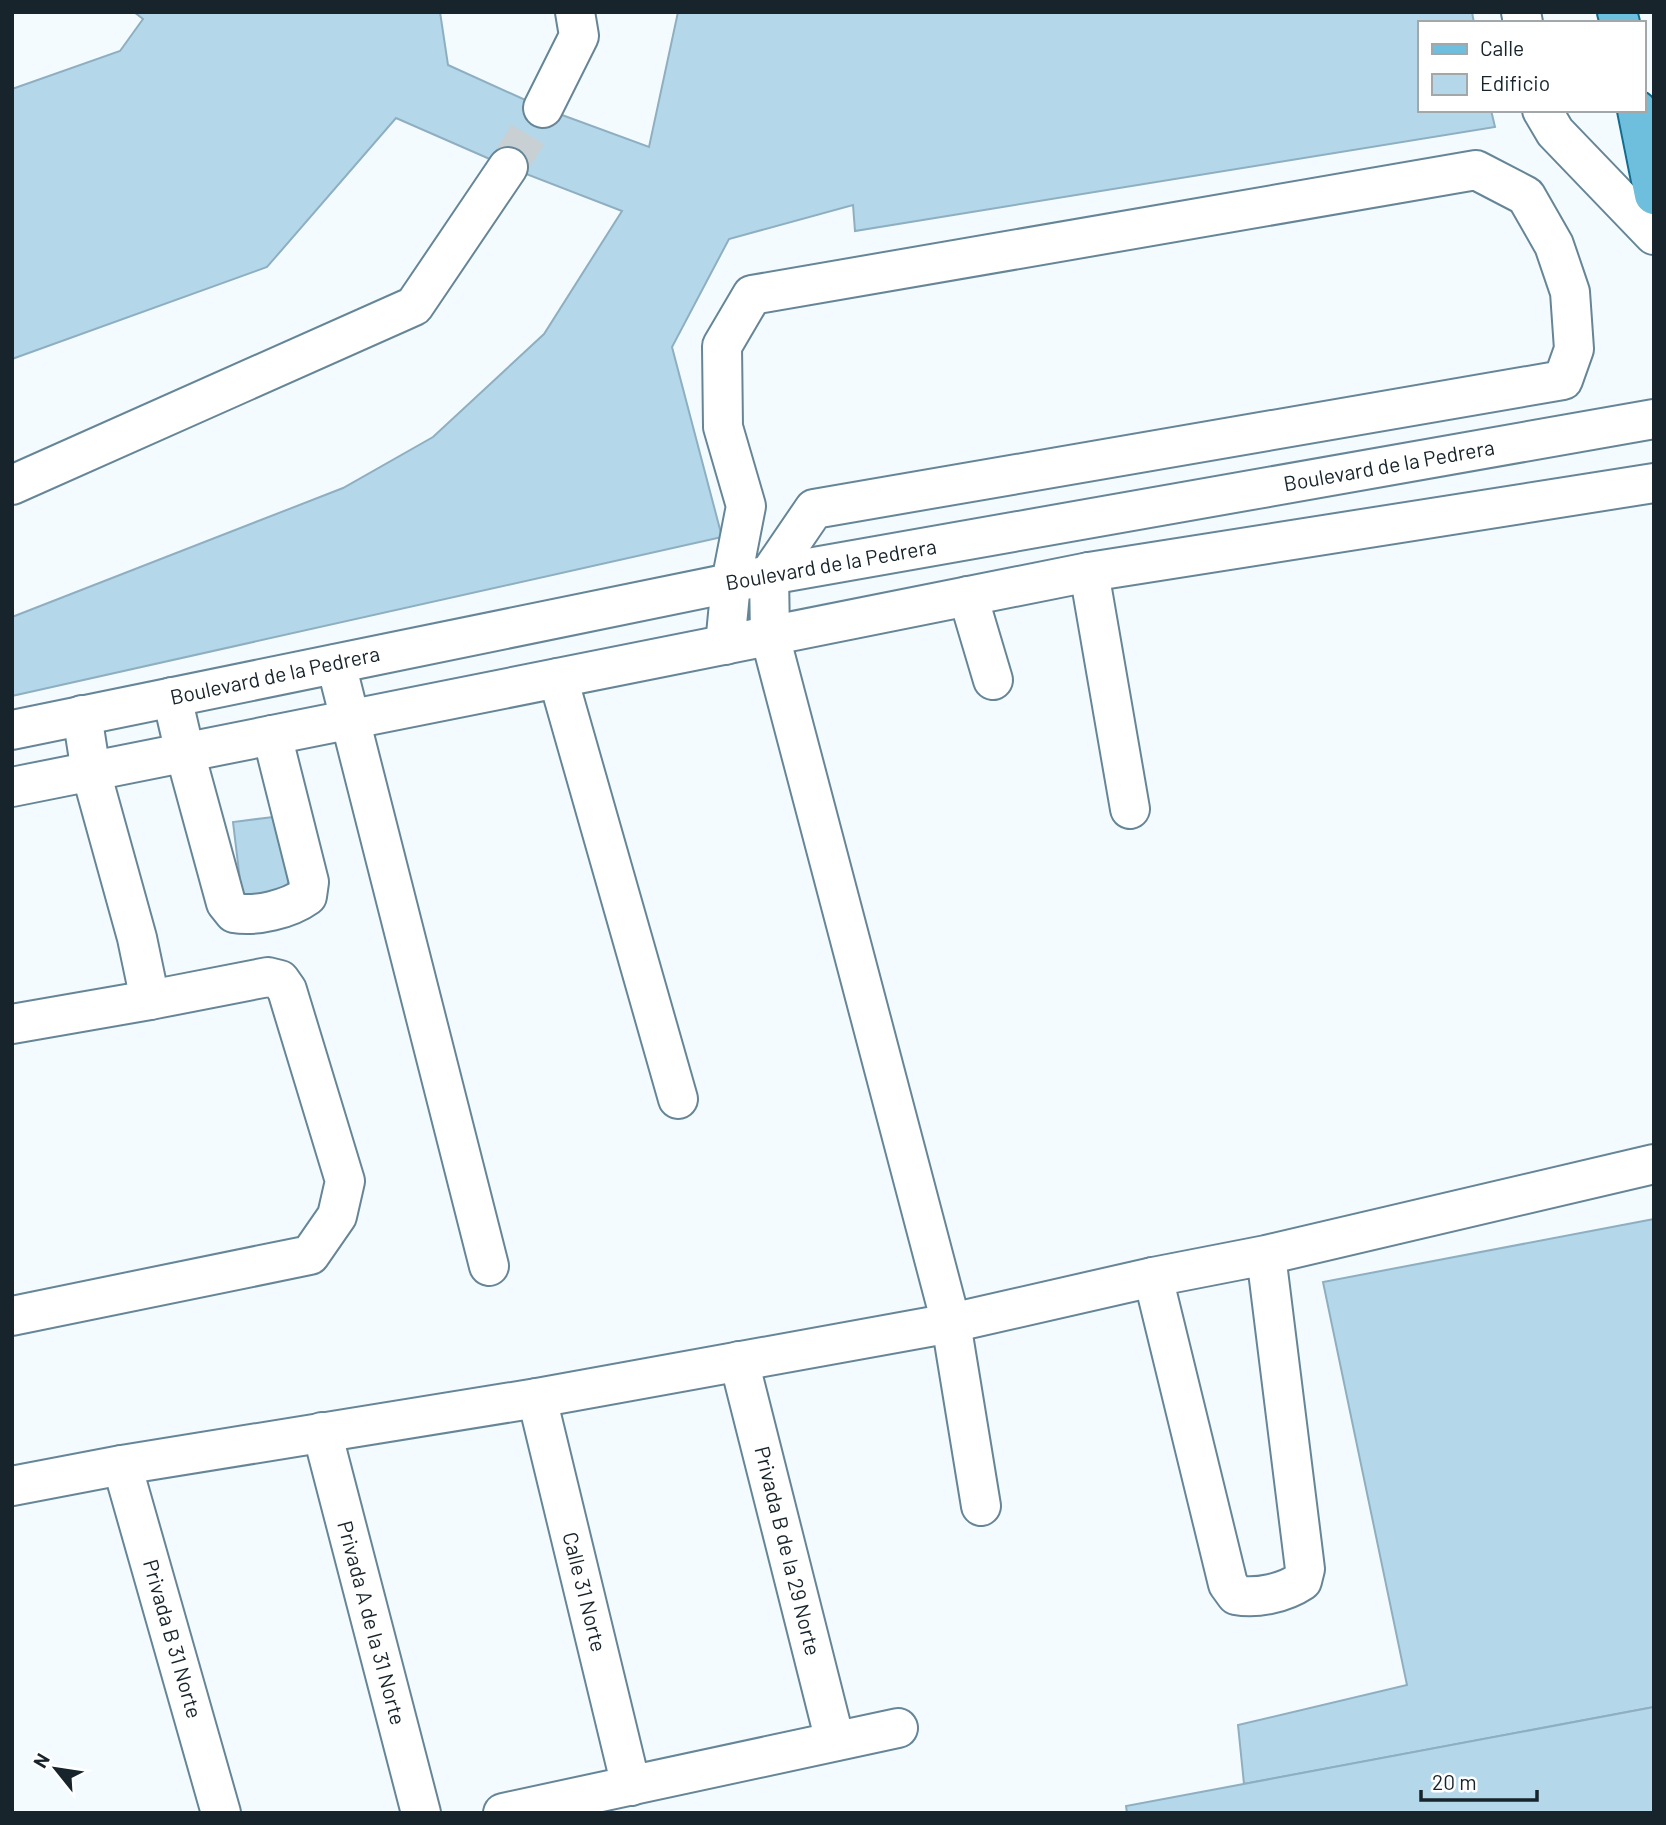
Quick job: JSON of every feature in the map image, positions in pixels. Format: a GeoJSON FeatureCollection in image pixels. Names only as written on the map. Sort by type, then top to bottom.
{"type":"FeatureCollection","features":[{"type":"Feature","properties":{"kind":"main road"},"geometry":{"type":"LineString","coordinates":[[1637,112],[1654,195]]}},
{"type":"Feature","properties":{"kind":"street"},"geometry":{"type":"LineString","coordinates":[[543,108],[579,36],[575,12]]}},
{"type":"Feature","properties":{"kind":"street"},"geometry":{"type":"LineString","coordinates":[[1543,112],[1555,132],[1654,235]]}},
{"type":"Feature","properties":{"kind":"street"},"geometry":{"type":"LineString","coordinates":[[1572,112],[1594,174]]}},
{"type":"Feature","properties":{"kind":"street"},"geometry":{"type":"LineString","coordinates":[[12,485],[414,306],[508,167]]}},
{"type":"Feature","properties":{"kind":"street"},"geometry":{"type":"LineString","coordinates":[[725,645],[731,583],[746,506],[723,427],[722,346],[752,295],[1475,170],[1526,196],[1554,245],[1570,292],[1574,349],[1563,380],[814,509],[769,575],[770,636],[951,1323],[981,1506]]}},
{"type":"Feature","properties":{"kind":"street","name":"Boulevard de la Pedrera"},"geometry":{"type":"LineString","coordinates":[[12,730],[769,575],[1654,419]]}},
{"type":"Feature","properties":{"kind":"street"},"geometry":{"type":"LineString","coordinates":[[12,787],[1089,572],[1654,482]]}},
{"type":"Feature","properties":{"kind":"street"},"geometry":{"type":"LineString","coordinates":[[1089,572],[1130,809]]}},
{"type":"Feature","properties":{"kind":"street"},"geometry":{"type":"LineString","coordinates":[[968,596],[993,680]]}},
{"type":"Feature","properties":{"kind":"street"},"geometry":{"type":"LineString","coordinates":[[336,664],[489,1266]]}},
{"type":"Feature","properties":{"kind":"street"},"geometry":{"type":"LineString","coordinates":[[558,678],[678,1099]]}},
{"type":"Feature","properties":{"kind":"street"},"geometry":{"type":"LineString","coordinates":[[172,698],[184,753],[226,902],[234,913],[246,915],[296,904],[307,896],[309,882],[272,735]]}},
{"type":"Feature","properties":{"kind":"street"},"geometry":{"type":"LineString","coordinates":[[82,715],[91,772],[137,938],[150,1000]]}},
{"type":"Feature","properties":{"kind":"street"},"geometry":{"type":"LineString","coordinates":[[12,1024],[268,977],[280,980],[287,990],[345,1181],[337,1216],[310,1255],[12,1315]]}},
{"type":"Feature","properties":{"kind":"street"},"geometry":{"type":"LineString","coordinates":[[12,1486],[122,1465],[537,1398],[951,1323],[1153,1277],[1266,1255],[1654,1164]]}},
{"type":"Feature","properties":{"kind":"street"},"geometry":{"type":"LineString","coordinates":[[1153,1277],[1228,1584],[1236,1595],[1248,1597],[1291,1588],[1302,1581],[1305,1569],[1266,1255]]}},
{"type":"Feature","properties":{"kind":"street","name":"Privada B de la 29 Norte"},"geometry":{"type":"LineString","coordinates":[[739,1361],[835,1741]]}},
{"type":"Feature","properties":{"kind":"street","name":"Calle 31 Norte"},"geometry":{"type":"LineString","coordinates":[[537,1398],[631,1786]]}},
{"type":"Feature","properties":{"kind":"street","name":"Privada A de la 31 Norte"},"geometry":{"type":"LineString","coordinates":[[322,1432],[421,1813]]}},
{"type":"Feature","properties":{"kind":"street","name":"Privada B 31 Norte"},"geometry":{"type":"LineString","coordinates":[[122,1465],[221,1813]]}},
{"type":"Feature","properties":{"kind":"street"},"geometry":{"type":"LineString","coordinates":[[503,1813],[898,1728]]}},
{"type":"Feature","properties":{"kind":"building"},"geometry":{"type":"Polygon","coordinates":[[[134,12],[440,12],[448,65],[543,108],[649,147],[678,12],[1472,12],[1474,21],[1418,21],[1418,112],[1491,112],[1495,127],[855,231],[853,205],[729,239],[672,347],[722,537],[12,696],[12,617],[343,488],[433,437],[544,334],[622,211],[508,167],[396,118],[267,267],[12,359],[12,89],[120,51],[143,19],[134,12]]]}},
{"type":"Feature","properties":{"kind":"building"},"geometry":{"type":"Polygon","coordinates":[[[281,816],[289,891],[242,897],[233,822],[281,816]]]}},
{"type":"Feature","properties":{"kind":"building"},"geometry":{"type":"Polygon","coordinates":[[[1654,1219],[1654,1707],[1244,1784],[1238,1725],[1407,1685],[1323,1282],[1654,1219]]]}},
{"type":"Feature","properties":{"kind":"building"},"geometry":{"type":"Polygon","coordinates":[[[1654,1707],[1654,1813],[1127,1813],[1126,1806],[1654,1707]]]}},
{"type":"Feature","properties":{"kind":"tunnel"},"geometry":{"type":"LineString","coordinates":[[508,167],[543,108]]}}]}
